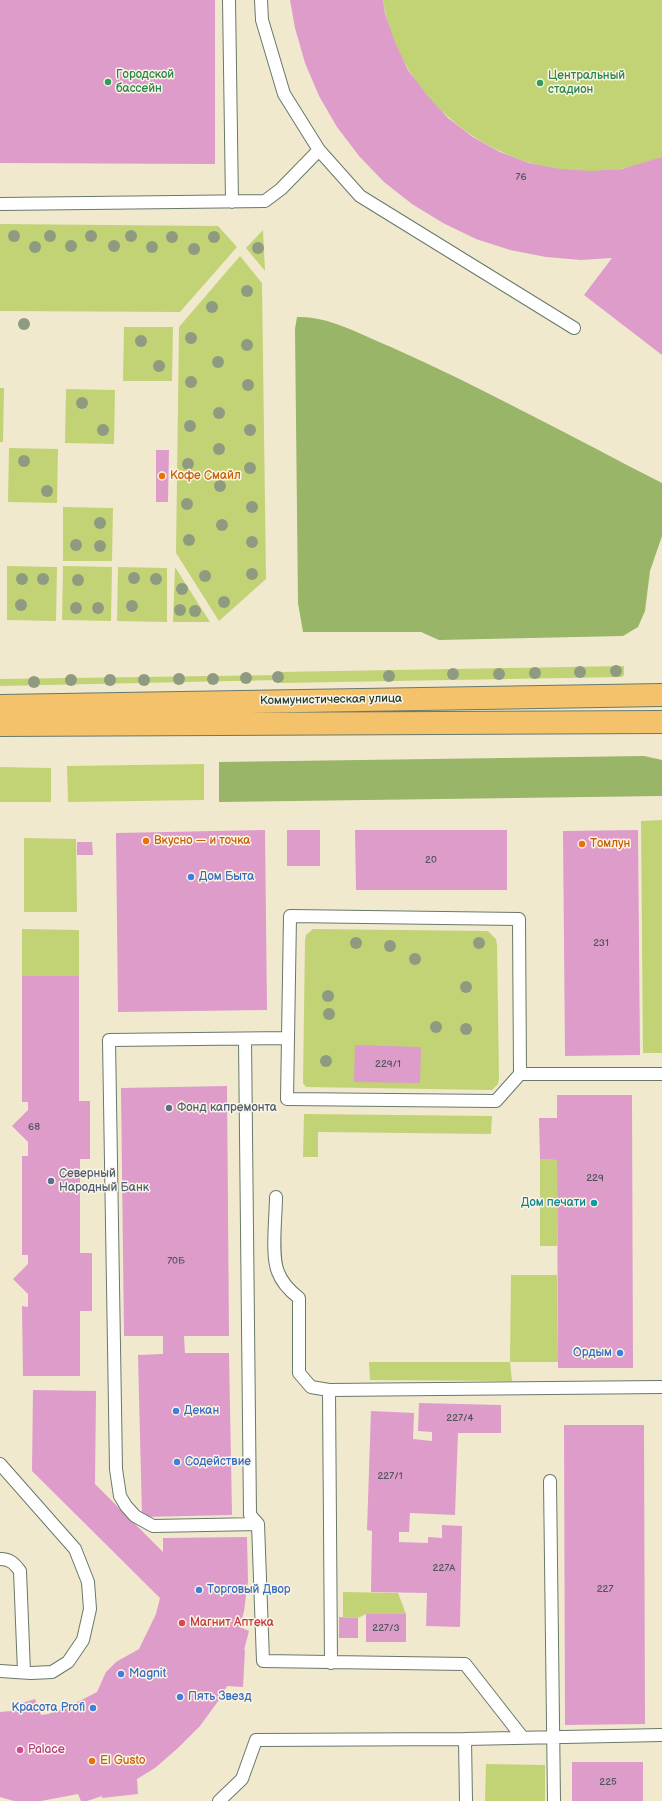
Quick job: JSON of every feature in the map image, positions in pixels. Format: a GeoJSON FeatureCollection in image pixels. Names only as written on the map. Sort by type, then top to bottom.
{"type":"FeatureCollection","features":[{"type":"Feature","properties":{"kind":"main road","name":"Коммунистическая улица"},"geometry":{"type":"LineString","coordinates":[[0,706],[662,695]]}},
{"type":"Feature","properties":{"kind":"main road","name":"Коммунистическая улица"},"geometry":{"type":"LineString","coordinates":[[0,725],[662,722]]}},
{"type":"Feature","properties":{"kind":"lane"},"geometry":{"type":"LineString","coordinates":[[229,0],[232,202]]}},
{"type":"Feature","properties":{"kind":"lane"},"geometry":{"type":"LineString","coordinates":[[261,0],[262,20],[284,94],[319,150],[360,196],[574,328]]}},
{"type":"Feature","properties":{"kind":"lane"},"geometry":{"type":"LineString","coordinates":[[0,204],[265,201],[281,189],[319,150]]}},
{"type":"Feature","properties":{"kind":"lane"},"geometry":{"type":"LineString","coordinates":[[290,916],[519,919],[520,1074],[496,1101],[287,1099],[290,916]]}},
{"type":"Feature","properties":{"kind":"lane"},"geometry":{"type":"LineString","coordinates":[[258,1524],[153,1526],[135,1516],[120,1496],[116,1468],[108,1040],[287,1038]]}},
{"type":"Feature","properties":{"kind":"lane"},"geometry":{"type":"LineString","coordinates":[[245,1039],[250,1515],[258,1524],[263,1661],[465,1664],[523,1738]]}},
{"type":"Feature","properties":{"kind":"lane"},"geometry":{"type":"LineString","coordinates":[[520,1074],[662,1074]]}},
{"type":"Feature","properties":{"kind":"lane"},"geometry":{"type":"LineString","coordinates":[[276,1197],[275,1252],[277,1272],[288,1290],[300,1298],[299,1373],[311,1387],[329,1390],[662,1387]]}},
{"type":"Feature","properties":{"kind":"lane"},"geometry":{"type":"LineString","coordinates":[[329,1390],[331,1663]]}},
{"type":"Feature","properties":{"kind":"lane"},"geometry":{"type":"LineString","coordinates":[[0,1464],[75,1549],[88,1582],[90,1609],[83,1640],[68,1662],[52,1672],[31,1674],[24,1672],[0,1671]]}},
{"type":"Feature","properties":{"kind":"lane"},"geometry":{"type":"LineString","coordinates":[[550,1481],[554,1801]]}},
{"type":"Feature","properties":{"kind":"lane"},"geometry":{"type":"LineString","coordinates":[[0,1559],[6,1559],[14,1563],[20,1570],[24,1672]]}},
{"type":"Feature","properties":{"kind":"lane"},"geometry":{"type":"LineString","coordinates":[[219,1801],[242,1779],[256,1740],[553,1738],[662,1735]]}},
{"type":"Feature","properties":{"kind":"lane"},"geometry":{"type":"LineString","coordinates":[[466,1739],[466,1801]]}},
{"type":"Feature","properties":{"kind":"green space","name":"Центральный стадион"},"geometry":{"type":"Polygon","coordinates":[[[383,0],[662,0],[662,157],[617,169],[571,171],[527,162],[486,144],[449,118],[418,84],[396,45],[383,0]]]}},
{"type":"Feature","properties":{"kind":"green space"},"geometry":{"type":"Polygon","coordinates":[[[0,224],[218,226],[237,247],[180,312],[0,311],[0,224]]]}},
{"type":"Feature","properties":{"kind":"green space"},"geometry":{"type":"Polygon","coordinates":[[[263,230],[265,271],[246,248],[263,230]]]}},
{"type":"Feature","properties":{"kind":"green space"},"geometry":{"type":"Polygon","coordinates":[[[240,256],[262,283],[266,579],[219,621],[176,553],[179,327],[240,256]]]}},
{"type":"Feature","properties":{"kind":"green space"},"geometry":{"type":"Polygon","coordinates":[[[297,317],[333,323],[391,347],[493,396],[662,483],[662,536],[650,571],[645,611],[638,627],[623,636],[439,640],[421,632],[303,632],[298,603],[295,329],[297,317]]]}},
{"type":"Feature","properties":{"kind":"green space"},"geometry":{"type":"Polygon","coordinates":[[[124,327],[173,327],[172,381],[123,381],[124,327]]]}},
{"type":"Feature","properties":{"kind":"green space"},"geometry":{"type":"Polygon","coordinates":[[[0,388],[4,388],[3,442],[0,442],[0,388]]]}},
{"type":"Feature","properties":{"kind":"green space"},"geometry":{"type":"Polygon","coordinates":[[[66,389],[115,390],[114,444],[65,443],[66,389]]]}},
{"type":"Feature","properties":{"kind":"green space"},"geometry":{"type":"Polygon","coordinates":[[[9,448],[58,449],[57,503],[8,502],[9,448]]]}},
{"type":"Feature","properties":{"kind":"green space"},"geometry":{"type":"Polygon","coordinates":[[[63,507],[113,508],[112,561],[63,561],[63,507]]]}},
{"type":"Feature","properties":{"kind":"green space"},"geometry":{"type":"Polygon","coordinates":[[[7,566],[57,567],[56,621],[7,620],[7,566]]]}},
{"type":"Feature","properties":{"kind":"green space"},"geometry":{"type":"Polygon","coordinates":[[[63,566],[112,567],[111,621],[62,620],[63,566]]]}},
{"type":"Feature","properties":{"kind":"green space"},"geometry":{"type":"Polygon","coordinates":[[[118,567],[167,568],[167,622],[117,621],[118,567]]]}},
{"type":"Feature","properties":{"kind":"green space"},"geometry":{"type":"Polygon","coordinates":[[[175,567],[210,622],[173,622],[175,567]]]}},
{"type":"Feature","properties":{"kind":"green space"},"geometry":{"type":"Polygon","coordinates":[[[624,666],[624,675],[622,677],[281,683],[280,680],[0,686],[0,679],[280,675],[280,672],[624,666]]]}},
{"type":"Feature","properties":{"kind":"green space"},"geometry":{"type":"Polygon","coordinates":[[[644,756],[662,760],[662,796],[219,802],[219,762],[644,756]]]}},
{"type":"Feature","properties":{"kind":"green space"},"geometry":{"type":"Polygon","coordinates":[[[204,764],[204,800],[68,802],[67,766],[204,764]]]}},
{"type":"Feature","properties":{"kind":"green space"},"geometry":{"type":"Polygon","coordinates":[[[0,767],[51,768],[51,802],[0,802],[0,767]]]}},
{"type":"Feature","properties":{"kind":"green space"},"geometry":{"type":"Polygon","coordinates":[[[662,820],[662,1053],[643,1053],[641,821],[662,820]]]}},
{"type":"Feature","properties":{"kind":"green space"},"geometry":{"type":"Polygon","coordinates":[[[24,838],[76,839],[77,912],[24,912],[24,838]]]}},
{"type":"Feature","properties":{"kind":"green space"},"geometry":{"type":"Polygon","coordinates":[[[22,929],[79,930],[79,976],[22,976],[22,929]]]}},
{"type":"Feature","properties":{"kind":"green space"},"geometry":{"type":"Polygon","coordinates":[[[313,929],[488,931],[496,939],[497,945],[498,1084],[492,1090],[306,1087],[303,1083],[305,940],[306,935],[313,929]]]}},
{"type":"Feature","properties":{"kind":"green space"},"geometry":{"type":"Polygon","coordinates":[[[304,1114],[492,1116],[491,1134],[318,1132],[318,1157],[303,1157],[304,1114]]]}},
{"type":"Feature","properties":{"kind":"green space"},"geometry":{"type":"Polygon","coordinates":[[[540,1159],[557,1160],[557,1246],[540,1246],[540,1159]]]}},
{"type":"Feature","properties":{"kind":"green space"},"geometry":{"type":"Polygon","coordinates":[[[511,1275],[557,1275],[558,1362],[510,1362],[511,1275]]]}},
{"type":"Feature","properties":{"kind":"green space"},"geometry":{"type":"Polygon","coordinates":[[[369,1362],[510,1362],[512,1381],[370,1380],[369,1362]]]}},
{"type":"Feature","properties":{"kind":"green space"},"geometry":{"type":"Polygon","coordinates":[[[343,1592],[398,1593],[406,1614],[366,1614],[358,1618],[343,1617],[343,1592]]]}},
{"type":"Feature","properties":{"kind":"green space"},"geometry":{"type":"Polygon","coordinates":[[[486,1764],[545,1765],[545,1801],[485,1801],[486,1764]]]}},
{"type":"Feature","properties":{"kind":"building","name":"Городской бассейн"},"geometry":{"type":"Polygon","coordinates":[[[0,0],[215,0],[215,164],[0,163],[0,0]]]}},
{"type":"Feature","properties":{"kind":"building"},"geometry":{"type":"Polygon","coordinates":[[[290,0],[383,0],[385,13],[395,42],[408,70],[427,95],[448,118],[473,137],[500,152],[529,163],[560,169],[591,171],[622,169],[662,157],[662,355],[584,295],[612,258],[581,260],[546,257],[510,250],[476,239],[443,223],[412,204],[384,182],[359,156],[337,127],[319,96],[305,63],[295,28],[290,0]]]}},
{"type":"Feature","properties":{"kind":"building","name":"Кофе Смайл"},"geometry":{"type":"Polygon","coordinates":[[[156,450],[169,450],[168,502],[156,502],[156,450]]]}},
{"type":"Feature","properties":{"kind":"building","name":"Дом Быта"},"geometry":{"type":"Polygon","coordinates":[[[265,830],[267,1010],[118,1012],[116,833],[265,830]]]}},
{"type":"Feature","properties":{"kind":"building"},"geometry":{"type":"Polygon","coordinates":[[[287,830],[320,830],[320,866],[287,866],[287,830]]]}},
{"type":"Feature","properties":{"kind":"building"},"geometry":{"type":"Polygon","coordinates":[[[355,830],[507,830],[507,890],[356,890],[355,830]]]}},
{"type":"Feature","properties":{"kind":"building"},"geometry":{"type":"Polygon","coordinates":[[[638,830],[640,1055],[565,1056],[563,831],[638,830]]]}},
{"type":"Feature","properties":{"kind":"building"},"geometry":{"type":"Polygon","coordinates":[[[77,842],[92,842],[93,855],[77,855],[77,842]]]}},
{"type":"Feature","properties":{"kind":"building","name":"Северный Народный Банк"},"geometry":{"type":"Polygon","coordinates":[[[22,976],[79,976],[79,1101],[90,1101],[90,1159],[80,1159],[80,1253],[92,1253],[92,1311],[80,1311],[80,1376],[23,1376],[22,1306],[28,1307],[28,1294],[13,1279],[28,1264],[28,1255],[22,1255],[22,1156],[28,1156],[28,1142],[12,1126],[28,1110],[28,1102],[22,1102],[22,976]]]}},
{"type":"Feature","properties":{"kind":"building"},"geometry":{"type":"Polygon","coordinates":[[[355,1045],[421,1047],[420,1083],[354,1082],[355,1045]]]}},
{"type":"Feature","properties":{"kind":"building"},"geometry":{"type":"Polygon","coordinates":[[[227,1086],[229,1336],[184,1336],[185,1353],[229,1353],[232,1515],[142,1517],[138,1355],[163,1354],[163,1336],[124,1336],[121,1088],[227,1086]]]}},
{"type":"Feature","properties":{"kind":"building","name":"Дом печати"},"geometry":{"type":"Polygon","coordinates":[[[557,1095],[632,1095],[633,1368],[558,1368],[557,1160],[540,1159],[539,1118],[557,1118],[557,1095]]]}},
{"type":"Feature","properties":{"kind":"building","name":"Торговый Двор"},"geometry":{"type":"Polygon","coordinates":[[[33,1390],[96,1391],[95,1484],[163,1552],[163,1538],[247,1537],[248,1581],[240,1627],[249,1631],[244,1650],[243,1687],[227,1686],[219,1700],[200,1726],[155,1768],[137,1779],[138,1794],[102,1798],[102,1796],[87,1801],[81,1801],[78,1794],[41,1801],[14,1801],[0,1797],[0,1712],[23,1710],[22,1703],[35,1699],[41,1715],[48,1714],[66,1708],[97,1692],[106,1672],[116,1662],[139,1649],[156,1614],[160,1598],[32,1471],[33,1390]]]}},
{"type":"Feature","properties":{"kind":"building"},"geometry":{"type":"Polygon","coordinates":[[[419,1403],[501,1405],[501,1433],[458,1433],[455,1515],[410,1513],[409,1532],[399,1532],[399,1542],[428,1543],[428,1537],[442,1538],[442,1525],[462,1526],[460,1627],[426,1626],[427,1593],[371,1592],[372,1531],[367,1530],[371,1411],[414,1413],[413,1439],[432,1441],[432,1432],[418,1431],[419,1403]]]}},
{"type":"Feature","properties":{"kind":"building"},"geometry":{"type":"Polygon","coordinates":[[[564,1425],[644,1425],[645,1724],[565,1725],[564,1425]]]}},
{"type":"Feature","properties":{"kind":"building"},"geometry":{"type":"Polygon","coordinates":[[[366,1614],[406,1614],[406,1642],[366,1642],[366,1614]]]}},
{"type":"Feature","properties":{"kind":"building"},"geometry":{"type":"Polygon","coordinates":[[[339,1617],[358,1618],[358,1638],[339,1638],[339,1617]]]}},
{"type":"Feature","properties":{"kind":"building"},"geometry":{"type":"Polygon","coordinates":[[[572,1762],[643,1762],[643,1801],[572,1801],[572,1762]]]}},
{"type":"Feature","properties":{"kind":"place","name":"Городской бассейн"},"geometry":{"type":"Point","coordinates":[108,82]}},
{"type":"Feature","properties":{"kind":"place","name":"Центральный стадион"},"geometry":{"type":"Point","coordinates":[540,83]}},
{"type":"Feature","properties":{"kind":"place","name":"Кофе Смайл"},"geometry":{"type":"Point","coordinates":[162,476]}},
{"type":"Feature","properties":{"kind":"place","name":"Вкусно — и точка"},"geometry":{"type":"Point","coordinates":[146,841]}},
{"type":"Feature","properties":{"kind":"place","name":"Томлун"},"geometry":{"type":"Point","coordinates":[582,844]}},
{"type":"Feature","properties":{"kind":"place","name":"Дом Быта"},"geometry":{"type":"Point","coordinates":[191,877]}},
{"type":"Feature","properties":{"kind":"place","name":"Фонд капремонта"},"geometry":{"type":"Point","coordinates":[169,1108]}},
{"type":"Feature","properties":{"kind":"place","name":"Северный Народный Банк"},"geometry":{"type":"Point","coordinates":[51,1181]}},
{"type":"Feature","properties":{"kind":"place","name":"Дом печати"},"geometry":{"type":"Point","coordinates":[594,1203]}},
{"type":"Feature","properties":{"kind":"place","name":"Ордым"},"geometry":{"type":"Point","coordinates":[620,1353]}},
{"type":"Feature","properties":{"kind":"place","name":"Декан"},"geometry":{"type":"Point","coordinates":[176,1411]}},
{"type":"Feature","properties":{"kind":"place","name":"Содействие"},"geometry":{"type":"Point","coordinates":[177,1462]}},
{"type":"Feature","properties":{"kind":"place","name":"Торговый Двор"},"geometry":{"type":"Point","coordinates":[199,1590]}},
{"type":"Feature","properties":{"kind":"place","name":"Магнит Аптека"},"geometry":{"type":"Point","coordinates":[182,1623]}},
{"type":"Feature","properties":{"kind":"place","name":"Magnit"},"geometry":{"type":"Point","coordinates":[121,1674]}},
{"type":"Feature","properties":{"kind":"place","name":"Пять Звезд"},"geometry":{"type":"Point","coordinates":[180,1697]}},
{"type":"Feature","properties":{"kind":"place","name":"Красота Profi"},"geometry":{"type":"Point","coordinates":[93,1708]}},
{"type":"Feature","properties":{"kind":"place","name":"Palace"},"geometry":{"type":"Point","coordinates":[20,1750]}},
{"type":"Feature","properties":{"kind":"place","name":"El Gusto"},"geometry":{"type":"Point","coordinates":[92,1761]}}]}
